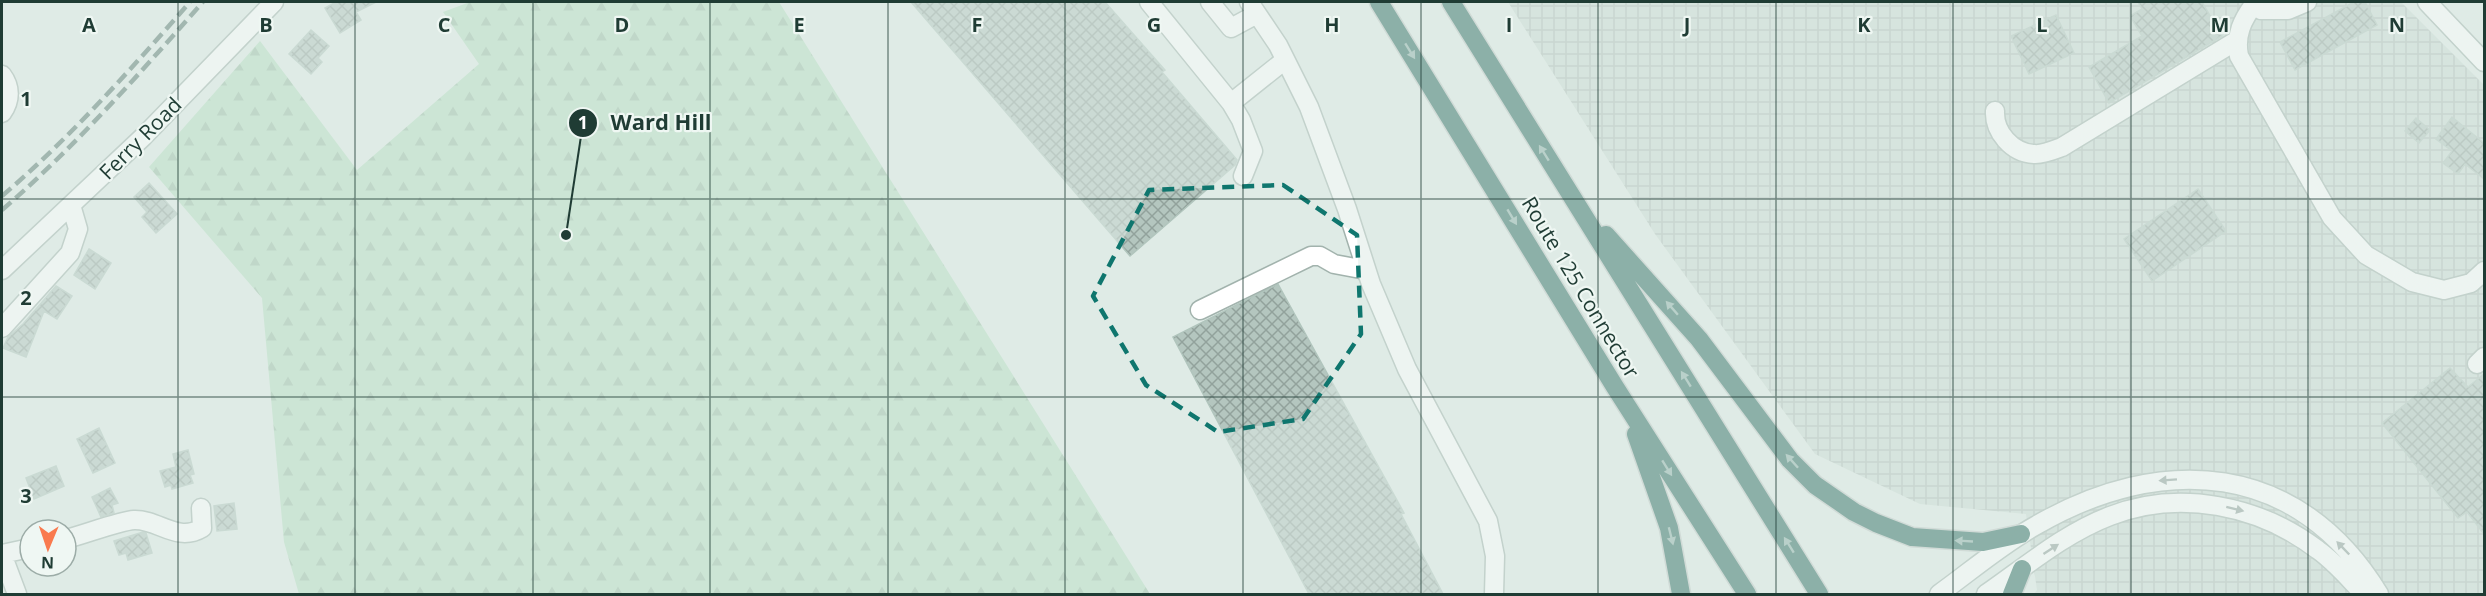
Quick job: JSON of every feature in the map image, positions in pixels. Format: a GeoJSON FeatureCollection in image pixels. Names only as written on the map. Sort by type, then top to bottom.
{"type":"FeatureCollection","features":[{"type":"Feature","properties":{"kind":"highway","name":"Route 125 Connector"},"geometry":{"type":"LineString","coordinates":[[1379,2],[1624,401],[1747,594]]}},
{"type":"Feature","properties":{"kind":"highway","name":"Route 125 Connector"},"geometry":{"type":"LineString","coordinates":[[1451,2],[1819,594]]}},
{"type":"Feature","properties":{"kind":"highway"},"geometry":{"type":"LineString","coordinates":[[1575,202],[1699,339],[1790,460],[1815,485],[1869,519],[1912,537],[1983,542],[2021,534]]}},
{"type":"Feature","properties":{"kind":"highway"},"geometry":{"type":"LineString","coordinates":[[1624,401],[1669,528],[1681,594]]}},
{"type":"Feature","properties":{"kind":"highway"},"geometry":{"type":"LineString","coordinates":[[2012,594],[2022,569]]}},
{"type":"Feature","properties":{"kind":"street","name":"Ferry Road"},"geometry":{"type":"LineString","coordinates":[[2,270],[143,137],[274,2]]}},
{"type":"Feature","properties":{"kind":"street"},"geometry":{"type":"LineString","coordinates":[[1149,2],[1231,103],[1241,120],[1253,151],[1243,176]]}},
{"type":"Feature","properties":{"kind":"street"},"geometry":{"type":"LineString","coordinates":[[1210,2],[1231,28],[1253,8],[1285,60],[1316,126],[1366,270],[1407,369],[1488,521],[1495,556],[1494,594]]}},
{"type":"Feature","properties":{"kind":"street"},"geometry":{"type":"LineString","coordinates":[[2307,2],[2288,10],[2261,10],[2254,2],[2243,17],[2236,41],[2239,56],[2332,218],[2366,255],[2412,282],[2444,290],[2470,283],[2484,271]]}},
{"type":"Feature","properties":{"kind":"street"},"geometry":{"type":"LineString","coordinates":[[2427,2],[2484,62]]}},
{"type":"Feature","properties":{"kind":"street"},"geometry":{"type":"LineString","coordinates":[[1995,111],[1994,121],[2004,139],[2017,150],[2035,154],[2062,147],[2236,41]]}},
{"type":"Feature","properties":{"kind":"street"},"geometry":{"type":"LineString","coordinates":[[1231,103],[1285,60]]}},
{"type":"Feature","properties":{"kind":"street"},"geometry":{"type":"LineString","coordinates":[[2,75],[8,85],[8,105],[2,113]]}},
{"type":"Feature","properties":{"kind":"street"},"geometry":{"type":"LineString","coordinates":[[2,328],[70,254],[78,229],[71,205]]}},
{"type":"Feature","properties":{"kind":"street"},"geometry":{"type":"LineString","coordinates":[[1200,310],[1311,256],[1320,256],[1334,264],[1366,270]]}},
{"type":"Feature","properties":{"kind":"street"},"geometry":{"type":"LineString","coordinates":[[1939,594],[2021,534],[2092,498],[2163,480],[2239,484],[2261,491],[2282,502],[2325,531],[2365,572],[2379,594]]}},
{"type":"Feature","properties":{"kind":"street"},"geometry":{"type":"LineString","coordinates":[[1986,594],[2088,526],[2111,515],[2167,503],[2206,504],[2241,510],[2300,538],[2330,560],[2364,594]]}},
{"type":"Feature","properties":{"kind":"street"},"geometry":{"type":"LineString","coordinates":[[78,536],[134,520],[173,533],[197,531],[202,528],[201,508]]}},
{"type":"Feature","properties":{"kind":"street"},"geometry":{"type":"LineString","coordinates":[[16,594],[2,554],[18,551]]}},
{"type":"Feature","properties":{"kind":"highlighted area"},"geometry":{"type":"Polygon","coordinates":[[[1283,185],[1357,235],[1361,334],[1303,419],[1218,432],[1146,385],[1093,296],[1149,190],[1283,185]]]}},
{"type":"Feature","properties":{"kind":"shaded area"},"geometry":{"type":"Polygon","coordinates":[[[1508,2],[2401,2],[2484,85],[2484,594],[2034,594],[2037,590],[2026,514],[1920,504],[1815,454],[1655,234],[1508,2]]]}},
{"type":"Feature","properties":{"kind":"green space"},"geometry":{"type":"Polygon","coordinates":[[[470,2],[779,2],[1150,594],[299,594],[284,542],[262,298],[149,167],[260,41],[357,170],[479,64],[443,12],[470,2]]]}},
{"type":"Feature","properties":{"kind":"building"},"geometry":{"type":"Polygon","coordinates":[[[336,2],[376,2],[356,12],[361,20],[340,33],[325,8],[336,2]]]}},
{"type":"Feature","properties":{"kind":"building"},"geometry":{"type":"Polygon","coordinates":[[[911,2],[1105,2],[1165,70],[1162,72],[1237,160],[1235,165],[1130,256],[911,2]]]}},
{"type":"Feature","properties":{"kind":"building"},"geometry":{"type":"Polygon","coordinates":[[[2138,2],[2202,2],[2222,36],[2109,103],[2089,67],[2142,36],[2130,16],[2142,9],[2138,2]]]}},
{"type":"Feature","properties":{"kind":"building"},"geometry":{"type":"Polygon","coordinates":[[[2354,2],[2365,2],[2377,25],[2295,70],[2280,42],[2354,2]]]}},
{"type":"Feature","properties":{"kind":"building"},"geometry":{"type":"Polygon","coordinates":[[[2056,15],[2074,53],[2029,74],[2011,36],[2056,15]]]}},
{"type":"Feature","properties":{"kind":"building"},"geometry":{"type":"Polygon","coordinates":[[[311,30],[329,46],[318,58],[322,62],[311,74],[289,54],[311,30]]]}},
{"type":"Feature","properties":{"kind":"building"},"geometry":{"type":"Polygon","coordinates":[[[2452,117],[2484,143],[2484,179],[2465,164],[2458,174],[2443,163],[2452,151],[2436,139],[2452,117]]]}},
{"type":"Feature","properties":{"kind":"building"},"geometry":{"type":"Polygon","coordinates":[[[2416,118],[2430,130],[2419,143],[2405,131],[2416,118]]]}},
{"type":"Feature","properties":{"kind":"building"},"geometry":{"type":"Polygon","coordinates":[[[149,183],[177,214],[156,233],[142,217],[147,212],[134,197],[149,183]]]}},
{"type":"Feature","properties":{"kind":"building"},"geometry":{"type":"Polygon","coordinates":[[[2198,189],[2226,231],[2152,281],[2124,239],[2198,189]]]}},
{"type":"Feature","properties":{"kind":"building"},"geometry":{"type":"Polygon","coordinates":[[[89,249],[111,263],[95,289],[74,275],[89,249]]]}},
{"type":"Feature","properties":{"kind":"building"},"geometry":{"type":"Polygon","coordinates":[[[1278,284],[1404,513],[1401,514],[1443,594],[1309,594],[1173,337],[1278,284]]]}},
{"type":"Feature","properties":{"kind":"building"},"geometry":{"type":"Polygon","coordinates":[[[56,286],[72,296],[57,319],[44,311],[26,357],[3,348],[8,337],[23,324],[56,286]]]}},
{"type":"Feature","properties":{"kind":"building"},"geometry":{"type":"Polygon","coordinates":[[[2450,368],[2468,387],[2484,374],[2484,534],[2467,512],[2458,518],[2382,423],[2450,368]]]}},
{"type":"Feature","properties":{"kind":"building"},"geometry":{"type":"Polygon","coordinates":[[[99,428],[115,463],[93,473],[77,439],[99,428]]]}},
{"type":"Feature","properties":{"kind":"building"},"geometry":{"type":"Polygon","coordinates":[[[188,450],[194,474],[190,475],[193,483],[172,489],[171,485],[165,487],[160,471],[176,467],[173,454],[188,450]]]}},
{"type":"Feature","properties":{"kind":"building"},"geometry":{"type":"Polygon","coordinates":[[[56,466],[64,486],[34,499],[26,478],[56,466]]]}},
{"type":"Feature","properties":{"kind":"building"},"geometry":{"type":"Polygon","coordinates":[[[110,488],[118,503],[112,505],[114,513],[101,517],[92,497],[110,488]]]}},
{"type":"Feature","properties":{"kind":"building"},"geometry":{"type":"Polygon","coordinates":[[[234,503],[237,529],[217,531],[214,506],[234,503]]]}},
{"type":"Feature","properties":{"kind":"building"},"geometry":{"type":"Polygon","coordinates":[[[146,533],[152,553],[128,560],[126,553],[119,555],[114,541],[146,533]]]}},
{"type":"Feature","properties":{"kind":"railway"},"geometry":{"type":"LineString","coordinates":[[2,196],[76,127],[190,2]]}},
{"type":"Feature","properties":{"kind":"railway"},"geometry":{"type":"LineString","coordinates":[[2,210],[81,135],[203,2]]}},
{"type":"Feature","properties":{"kind":"place","name":"Ward Hill"},"geometry":{"type":"Point","coordinates":[566,235]}}]}
